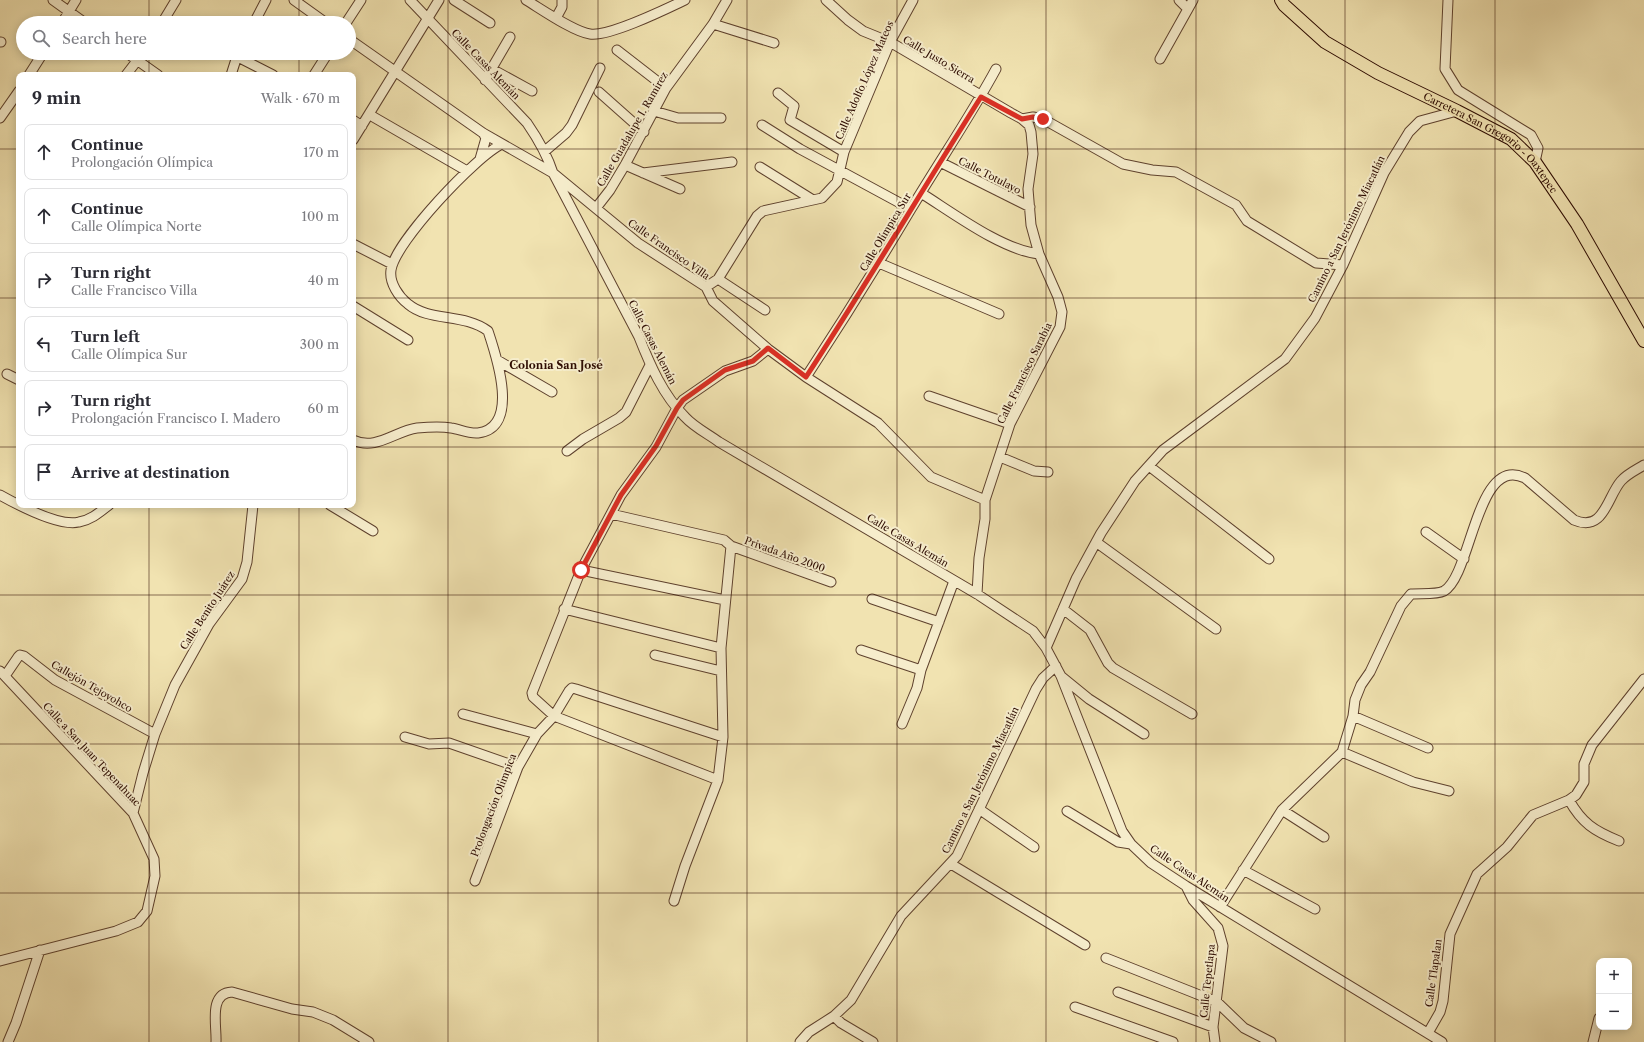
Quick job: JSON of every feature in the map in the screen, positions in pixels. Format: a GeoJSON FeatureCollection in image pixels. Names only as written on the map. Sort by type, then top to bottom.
{"type":"FeatureCollection","features":[{"type":"Feature","properties":{"kind":"main road","name":"Carretera San Gregorio - Oaxtepec"},"geometry":{"type":"LineString","coordinates":[[1281,0],[1284,5],[1325,42],[1378,73],[1511,139],[1535,162],[1577,224],[1644,341]]}},
{"type":"Feature","properties":{"kind":"street"},"geometry":{"type":"LineString","coordinates":[[53,0],[75,16]]}},
{"type":"Feature","properties":{"kind":"street"},"geometry":{"type":"LineString","coordinates":[[66,16],[76,0]]}},
{"type":"Feature","properties":{"kind":"street"},"geometry":{"type":"LineString","coordinates":[[166,16],[176,0]]}},
{"type":"Feature","properties":{"kind":"street"},"geometry":{"type":"LineString","coordinates":[[258,16],[266,0]]}},
{"type":"Feature","properties":{"kind":"street"},"geometry":{"type":"LineString","coordinates":[[294,0],[316,16]]}},
{"type":"Feature","properties":{"kind":"street"},"geometry":{"type":"LineString","coordinates":[[351,16],[361,0]]}},
{"type":"Feature","properties":{"kind":"street","name":"Calle Casas Alemán"},"geometry":{"type":"LineString","coordinates":[[410,0],[527,123],[545,151],[553,173],[639,337],[650,365],[685,418],[719,442],[977,594],[1033,631],[1046,648],[1061,676],[1116,821],[1131,844],[1151,863],[1186,886],[1442,1042]]}},
{"type":"Feature","properties":{"kind":"street"},"geometry":{"type":"LineString","coordinates":[[356,135],[370,115],[395,71],[439,0]]}},
{"type":"Feature","properties":{"kind":"street"},"geometry":{"type":"LineString","coordinates":[[454,0],[490,23]]}},
{"type":"Feature","properties":{"kind":"street"},"geometry":{"type":"LineString","coordinates":[[526,0],[556,18],[590,34],[610,32],[685,0]]}},
{"type":"Feature","properties":{"kind":"street"},"geometry":{"type":"LineString","coordinates":[[556,18],[562,7],[562,0]]}},
{"type":"Feature","properties":{"kind":"street","name":"Calle Guadalupe I. Ramírez"},"geometry":{"type":"LineString","coordinates":[[596,208],[610,190],[625,165],[644,132],[666,88],[713,24],[727,0]]}},
{"type":"Feature","properties":{"kind":"street","name":"Calle Justo Sierra"},"geometry":{"type":"LineString","coordinates":[[826,0],[848,20],[863,31],[890,42],[981,97],[1022,119]]}},
{"type":"Feature","properties":{"kind":"street","name":"Calle Adolfo López Mateos"},"geometry":{"type":"LineString","coordinates":[[706,287],[718,279],[757,216],[763,211],[822,198],[829,193],[837,182],[841,171],[844,152],[890,42],[913,0]]}},
{"type":"Feature","properties":{"kind":"street"},"geometry":{"type":"LineString","coordinates":[[1179,0],[1188,9]]}},
{"type":"Feature","properties":{"kind":"street"},"geometry":{"type":"LineString","coordinates":[[1160,59],[1193,0]]}},
{"type":"Feature","properties":{"kind":"street"},"geometry":{"type":"LineString","coordinates":[[1448,0],[1445,69],[1458,90],[1531,136],[1538,148],[1535,162]]}},
{"type":"Feature","properties":{"kind":"street"},"geometry":{"type":"LineString","coordinates":[[713,24],[774,43]]}},
{"type":"Feature","properties":{"kind":"street"},"geometry":{"type":"LineString","coordinates":[[485,80],[490,68],[510,37]]}},
{"type":"Feature","properties":{"kind":"street","name":"Calle Francisco Villa"},"geometry":{"type":"LineString","coordinates":[[356,44],[483,132],[553,173],[577,191],[638,243],[706,287],[713,301],[768,348],[806,377],[878,423],[931,477],[985,500]]}},
{"type":"Feature","properties":{"kind":"street"},"geometry":{"type":"LineString","coordinates":[[617,50],[666,88]]}},
{"type":"Feature","properties":{"kind":"street"},"geometry":{"type":"LineString","coordinates":[[31,72],[39,60]]}},
{"type":"Feature","properties":{"kind":"street"},"geometry":{"type":"LineString","coordinates":[[232,72],[235,60]]}},
{"type":"Feature","properties":{"kind":"street"},"geometry":{"type":"LineString","coordinates":[[247,60],[268,72]]}},
{"type":"Feature","properties":{"kind":"street"},"geometry":{"type":"LineString","coordinates":[[316,72],[324,60]]}},
{"type":"Feature","properties":{"kind":"street"},"geometry":{"type":"LineString","coordinates":[[129,72],[138,61],[154,72]]}},
{"type":"Feature","properties":{"kind":"street"},"geometry":{"type":"LineString","coordinates":[[490,68],[532,91]]}},
{"type":"Feature","properties":{"kind":"street"},"geometry":{"type":"LineString","coordinates":[[545,151],[566,133],[572,125],[600,68]]}},
{"type":"Feature","properties":{"kind":"street","name":"Calle Olímpica Sur"},"geometry":{"type":"LineString","coordinates":[[806,377],[879,263],[981,97],[996,69]]}},
{"type":"Feature","properties":{"kind":"street"},"geometry":{"type":"LineString","coordinates":[[599,92],[644,132]]}},
{"type":"Feature","properties":{"kind":"street"},"geometry":{"type":"LineString","coordinates":[[778,93],[794,106],[790,120],[844,152]]}},
{"type":"Feature","properties":{"kind":"street"},"geometry":{"type":"LineString","coordinates":[[0,118],[16,95]]}},
{"type":"Feature","properties":{"kind":"street"},"geometry":{"type":"LineString","coordinates":[[0,101],[8,107]]}},
{"type":"Feature","properties":{"kind":"street"},"geometry":{"type":"LineString","coordinates":[[654,111],[678,118],[721,118]]}},
{"type":"Feature","properties":{"kind":"street","name":"Camino a San Jerónimo Miacatlán"},"geometry":{"type":"LineString","coordinates":[[1046,648],[1062,609],[1096,542],[1135,481],[1163,450],[1285,359],[1315,318],[1343,266],[1384,173],[1409,132],[1420,121],[1457,111]]}},
{"type":"Feature","properties":{"kind":"street"},"geometry":{"type":"LineString","coordinates":[[370,115],[467,171]]}},
{"type":"Feature","properties":{"kind":"street"},"geometry":{"type":"LineString","coordinates":[[1022,119],[1033,117],[1043,119],[1123,164],[1152,170],[1176,172],[1236,205],[1247,221],[1316,264],[1343,266]]}},
{"type":"Feature","properties":{"kind":"street","name":"Calle Francisco Sarabia"},"geometry":{"type":"LineString","coordinates":[[977,594],[979,558],[985,519],[985,500],[1010,424],[1060,327],[1062,312],[1058,297],[1039,254],[1031,225],[1028,189],[1033,147],[1031,132],[1028,125],[1022,119]]}},
{"type":"Feature","properties":{"kind":"street"},"geometry":{"type":"LineString","coordinates":[[356,122],[362,126]]}},
{"type":"Feature","properties":{"kind":"street"},"geometry":{"type":"LineString","coordinates":[[762,125],[841,171],[911,209]]}},
{"type":"Feature","properties":{"kind":"street"},"geometry":{"type":"LineString","coordinates":[[479,160],[486,138],[483,132]]}},
{"type":"Feature","properties":{"kind":"street"},"geometry":{"type":"LineString","coordinates":[[356,441],[377,443],[415,428],[441,426],[478,433],[494,426],[499,418],[503,405],[497,360],[488,331],[481,326],[454,318],[425,313],[408,305],[396,291],[390,277],[392,264],[401,246],[417,225],[467,171],[479,160],[502,144]]}},
{"type":"Feature","properties":{"kind":"street"},"geometry":{"type":"LineString","coordinates":[[643,173],[732,162]]}},
{"type":"Feature","properties":{"kind":"street","name":"Calle Totulayo"},"geometry":{"type":"LineString","coordinates":[[940,162],[1030,207]]}},
{"type":"Feature","properties":{"kind":"street"},"geometry":{"type":"LineString","coordinates":[[625,165],[680,189]]}},
{"type":"Feature","properties":{"kind":"street"},"geometry":{"type":"LineString","coordinates":[[760,167],[813,200]]}},
{"type":"Feature","properties":{"kind":"street"},"geometry":{"type":"LineString","coordinates":[[922,193],[997,239],[1032,253],[1039,254]]}},
{"type":"Feature","properties":{"kind":"street"},"geometry":{"type":"LineString","coordinates":[[356,246],[392,264]]}},
{"type":"Feature","properties":{"kind":"street"},"geometry":{"type":"LineString","coordinates":[[879,263],[999,314]]}},
{"type":"Feature","properties":{"kind":"street"},"geometry":{"type":"LineString","coordinates":[[718,279],[765,310]]}},
{"type":"Feature","properties":{"kind":"street"},"geometry":{"type":"LineString","coordinates":[[356,308],[408,340]]}},
{"type":"Feature","properties":{"kind":"street"},"geometry":{"type":"LineString","coordinates":[[718,780],[554,716],[533,697],[532,693],[564,609],[581,570],[621,495],[656,446],[677,408],[683,400],[725,370],[753,361],[768,348]]}},
{"type":"Feature","properties":{"kind":"street"},"geometry":{"type":"LineString","coordinates":[[497,360],[552,392]]}},
{"type":"Feature","properties":{"kind":"street"},"geometry":{"type":"LineString","coordinates":[[567,451],[583,438],[619,418],[626,412],[650,365]]}},
{"type":"Feature","properties":{"kind":"street"},"geometry":{"type":"LineString","coordinates":[[7,374],[16,378]]}},
{"type":"Feature","properties":{"kind":"street"},"geometry":{"type":"LineString","coordinates":[[929,396],[1010,424]]}},
{"type":"Feature","properties":{"kind":"street"},"geometry":{"type":"LineString","coordinates":[[1000,457],[1034,471],[1048,472]]}},
{"type":"Feature","properties":{"kind":"street"},"geometry":{"type":"LineString","coordinates":[[1220,907],[1282,810],[1342,752],[1361,685],[1370,672],[1401,606],[1411,594],[1443,592],[1452,584],[1464,558],[1478,512],[1499,481],[1508,475],[1517,474],[1525,478],[1574,520],[1582,523],[1589,523],[1604,510],[1622,479],[1644,465]]}},
{"type":"Feature","properties":{"kind":"street"},"geometry":{"type":"LineString","coordinates":[[1149,466],[1269,559]]}},
{"type":"Feature","properties":{"kind":"street"},"geometry":{"type":"LineString","coordinates":[[0,495],[16,502]]}},
{"type":"Feature","properties":{"kind":"street"},"geometry":{"type":"LineString","coordinates":[[30,508],[68,522],[78,523],[90,519],[105,508]]}},
{"type":"Feature","properties":{"kind":"street","name":"Calle Benito Juárez"},"geometry":{"type":"LineString","coordinates":[[133,813],[155,734],[175,685],[209,624],[242,579],[247,562],[253,508]]}},
{"type":"Feature","properties":{"kind":"street"},"geometry":{"type":"LineString","coordinates":[[335,508],[373,531]]}},
{"type":"Feature","properties":{"kind":"street","name":"Privada Año 2000"},"geometry":{"type":"LineString","coordinates":[[611,514],[724,540],[731,546],[831,582]]}},
{"type":"Feature","properties":{"kind":"street"},"geometry":{"type":"LineString","coordinates":[[1426,532],[1464,558]]}},
{"type":"Feature","properties":{"kind":"street"},"geometry":{"type":"LineString","coordinates":[[1096,542],[1216,629]]}},
{"type":"Feature","properties":{"kind":"street"},"geometry":{"type":"LineString","coordinates":[[674,901],[685,866],[718,780],[723,737],[721,648],[731,546]]}},
{"type":"Feature","properties":{"kind":"street"},"geometry":{"type":"LineString","coordinates":[[581,570],[725,600]]}},
{"type":"Feature","properties":{"kind":"street"},"geometry":{"type":"LineString","coordinates":[[902,724],[917,688],[921,670],[954,581]]}},
{"type":"Feature","properties":{"kind":"street"},"geometry":{"type":"LineString","coordinates":[[872,599],[939,622]]}},
{"type":"Feature","properties":{"kind":"street"},"geometry":{"type":"LineString","coordinates":[[564,609],[721,648]]}},
{"type":"Feature","properties":{"kind":"street"},"geometry":{"type":"LineString","coordinates":[[1062,609],[1090,630],[1108,663],[1113,668],[1192,714]]}},
{"type":"Feature","properties":{"kind":"street"},"geometry":{"type":"LineString","coordinates":[[861,650],[921,670]]}},
{"type":"Feature","properties":{"kind":"street","name":"Callejón Tejoyohco"},"geometry":{"type":"LineString","coordinates":[[2,674],[20,655],[56,680],[155,734]]}},
{"type":"Feature","properties":{"kind":"street"},"geometry":{"type":"LineString","coordinates":[[655,655],[721,671]]}},
{"type":"Feature","properties":{"kind":"street","name":"Camino a San Jerónimo Miacatlán"},"geometry":{"type":"LineString","coordinates":[[800,1042],[809,1032],[834,1016],[851,1000],[859,989],[887,937],[901,916],[934,879],[951,864],[964,842],[1036,689],[1043,678],[1056,666]]}},
{"type":"Feature","properties":{"kind":"street","name":"Calle a San Juan Tepenahuac"},"geometry":{"type":"LineString","coordinates":[[0,961],[116,931],[138,922],[147,911],[155,876],[154,859],[133,813],[2,674]]}},
{"type":"Feature","properties":{"kind":"street"},"geometry":{"type":"LineString","coordinates":[[1061,676],[1089,698],[1144,734]]}},
{"type":"Feature","properties":{"kind":"street","name":"Calle Tlapalan"},"geometry":{"type":"LineString","coordinates":[[1428,1033],[1440,1012],[1443,1002],[1450,934],[1477,874],[1507,847],[1534,816],[1569,800],[1576,795],[1584,782],[1584,764],[1592,745],[1644,679]]}},
{"type":"Feature","properties":{"kind":"street","name":"Prolongación Olímpica"},"geometry":{"type":"LineString","coordinates":[[475,881],[518,767],[536,734],[554,716],[572,688],[723,737]]}},
{"type":"Feature","properties":{"kind":"street"},"geometry":{"type":"LineString","coordinates":[[463,714],[536,734]]}},
{"type":"Feature","properties":{"kind":"street"},"geometry":{"type":"LineString","coordinates":[[1353,716],[1428,748]]}},
{"type":"Feature","properties":{"kind":"street"},"geometry":{"type":"LineString","coordinates":[[405,737],[428,744],[449,743],[518,767]]}},
{"type":"Feature","properties":{"kind":"street"},"geometry":{"type":"LineString","coordinates":[[1342,752],[1413,782],[1450,791]]}},
{"type":"Feature","properties":{"kind":"street"},"geometry":{"type":"LineString","coordinates":[[1569,800],[1574,809],[1590,827],[1598,833],[1619,841]]}},
{"type":"Feature","properties":{"kind":"street"},"geometry":{"type":"LineString","coordinates":[[979,809],[1034,847]]}},
{"type":"Feature","properties":{"kind":"street"},"geometry":{"type":"LineString","coordinates":[[1282,810],[1324,837]]}},
{"type":"Feature","properties":{"kind":"street"},"geometry":{"type":"LineString","coordinates":[[1067,811],[1118,842],[1131,844]]}},
{"type":"Feature","properties":{"kind":"street"},"geometry":{"type":"LineString","coordinates":[[951,864],[1085,945]]}},
{"type":"Feature","properties":{"kind":"street"},"geometry":{"type":"LineString","coordinates":[[1243,870],[1315,909]]}},
{"type":"Feature","properties":{"kind":"street","name":"Calle Tepetlapa"},"geometry":{"type":"LineString","coordinates":[[1186,886],[1193,900],[1218,928],[1223,946],[1213,1027],[1215,1042]]}},
{"type":"Feature","properties":{"kind":"street"},"geometry":{"type":"LineString","coordinates":[[8,1042],[16,1023],[40,950]]}},
{"type":"Feature","properties":{"kind":"street"},"geometry":{"type":"LineString","coordinates":[[1106,958],[1217,1002],[1244,1028],[1270,1042]]}},
{"type":"Feature","properties":{"kind":"street"},"geometry":{"type":"LineString","coordinates":[[216,1042],[216,1009],[218,999],[226,992],[236,992],[292,1009],[307,1010],[333,1020],[369,1042]]}},
{"type":"Feature","properties":{"kind":"street"},"geometry":{"type":"LineString","coordinates":[[1118,992],[1213,1027]]}},
{"type":"Feature","properties":{"kind":"street"},"geometry":{"type":"LineString","coordinates":[[1075,1007],[1173,1042]]}},
{"type":"Feature","properties":{"kind":"street"},"geometry":{"type":"LineString","coordinates":[[834,1016],[841,1023],[872,1042]]}},
{"type":"Feature","properties":{"kind":"street"},"geometry":{"type":"LineString","coordinates":[[1593,1042],[1596,1030]]}},
{"type":"Feature","properties":{"kind":"district","name":"Colonia San José"},"geometry":{"type":"Point","coordinates":[556,365]}},
{"type":"Feature","properties":{"kind":"route"},"geometry":{"type":"LineString","coordinates":[[581,570],[621,495],[656,446],[683,400],[725,370],[753,361],[768,348],[806,377],[844,319],[981,97],[1022,119],[1033,117],[1043,119]]}}]}
